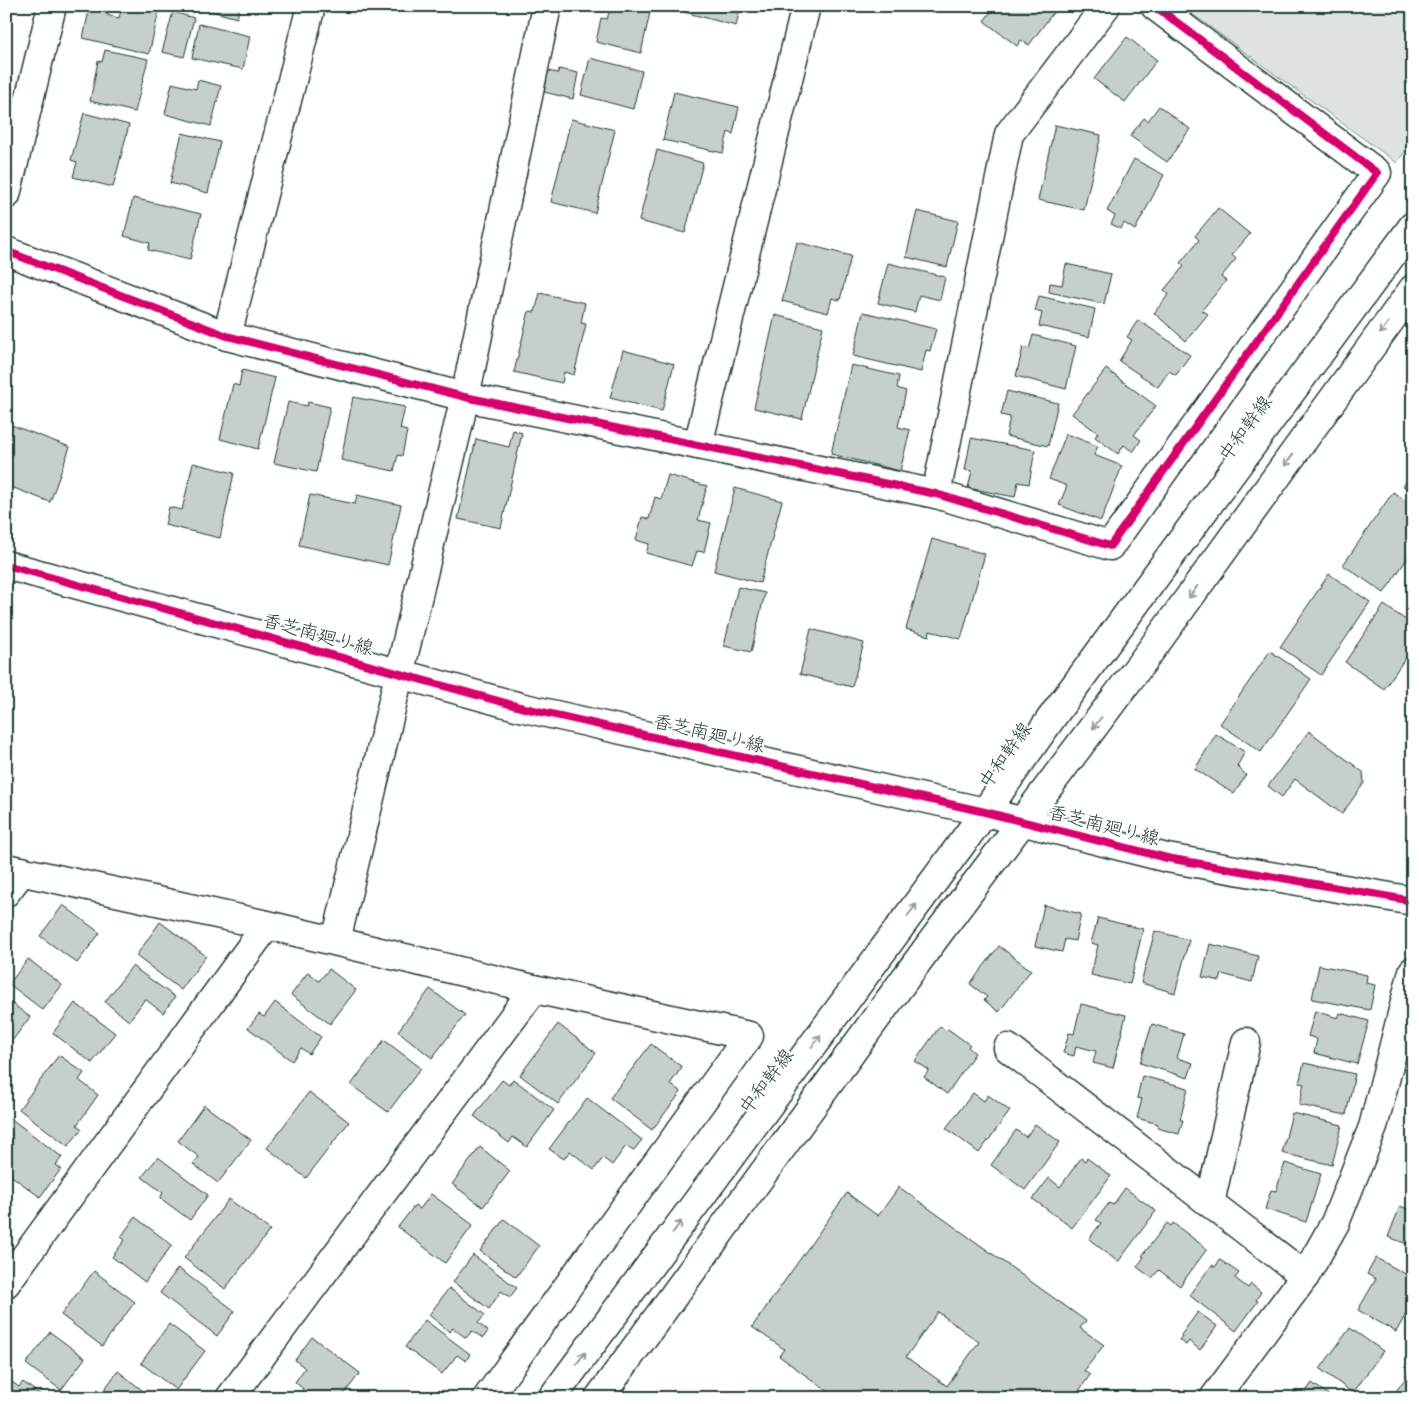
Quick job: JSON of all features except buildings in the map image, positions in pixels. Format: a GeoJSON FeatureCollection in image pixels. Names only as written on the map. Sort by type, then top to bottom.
{"type":"FeatureCollection","features":[{"type":"Feature","properties":{"kind":"street"},"geometry":{"type":"LineString","coordinates":[[6,195],[52,6]]}},
{"type":"Feature","properties":{"kind":"street"},"geometry":{"type":"LineString","coordinates":[[227,336],[311,6]]}},
{"type":"Feature","properties":{"kind":"street"},"geometry":{"type":"LineString","coordinates":[[336,941],[464,397],[547,6]]}},
{"type":"Feature","properties":{"kind":"street"},"geometry":{"type":"LineString","coordinates":[[698,445],[806,6]]}},
{"type":"Feature","properties":{"kind":"street"},"geometry":{"type":"LineString","coordinates":[[936,494],[1009,134],[1106,6]]}},
{"type":"Feature","properties":{"kind":"street"},"geometry":{"type":"LineString","coordinates":[[6,251],[227,336],[464,397],[936,494],[1110,546],[1377,173],[1156,6]]}},
{"type":"Feature","properties":{"kind":"street","name":"中和幹線"},"geometry":{"type":"LineString","coordinates":[[552,1398],[985,812],[1054,713],[1187,536],[1413,226]]}},
{"type":"Feature","properties":{"kind":"street"},"geometry":{"type":"LineString","coordinates":[[599,1398],[922,955],[1024,822],[1146,657],[1413,289]]}},
{"type":"Feature","properties":{"kind":"street","name":"香芝南廻り線"},"geometry":{"type":"LineString","coordinates":[[6,565],[520,707],[985,812],[1167,858],[1413,901]]}},
{"type":"Feature","properties":{"kind":"street"},"geometry":{"type":"LineString","coordinates":[[11,877],[266,925],[534,989],[749,1036],[487,1398]]}},
{"type":"Feature","properties":{"kind":"street"},"geometry":{"type":"LineString","coordinates":[[6,1283],[266,925]]}},
{"type":"Feature","properties":{"kind":"street"},"geometry":{"type":"LineString","coordinates":[[1214,1398],[1305,1276],[1335,1224],[1373,1127],[1413,971]]}},
{"type":"Feature","properties":{"kind":"street"},"geometry":{"type":"LineString","coordinates":[[230,1398],[534,989]]}},
{"type":"Feature","properties":{"kind":"street"},"geometry":{"type":"LineString","coordinates":[[1210,1203],[1246,1042]]}},
{"type":"Feature","properties":{"kind":"street"},"geometry":{"type":"LineString","coordinates":[[1008,1048],[1305,1276]]}},
{"type":"Feature","properties":{"kind":"shaded area"},"geometry":{"type":"Polygon","coordinates":[[[1181,6],[1413,6],[1413,139],[1397,163],[1181,6]]]}},
{"type":"Feature","properties":{"kind":"cycle path"},"geometry":{"type":"LineString","coordinates":[[6,251],[227,336],[465,397],[936,494],[1110,546],[1377,173],[1155,6]]}},
{"type":"Feature","properties":{"kind":"cycle path"},"geometry":{"type":"LineString","coordinates":[[6,565],[520,707],[985,812],[1167,858],[1413,901]]}}]}
